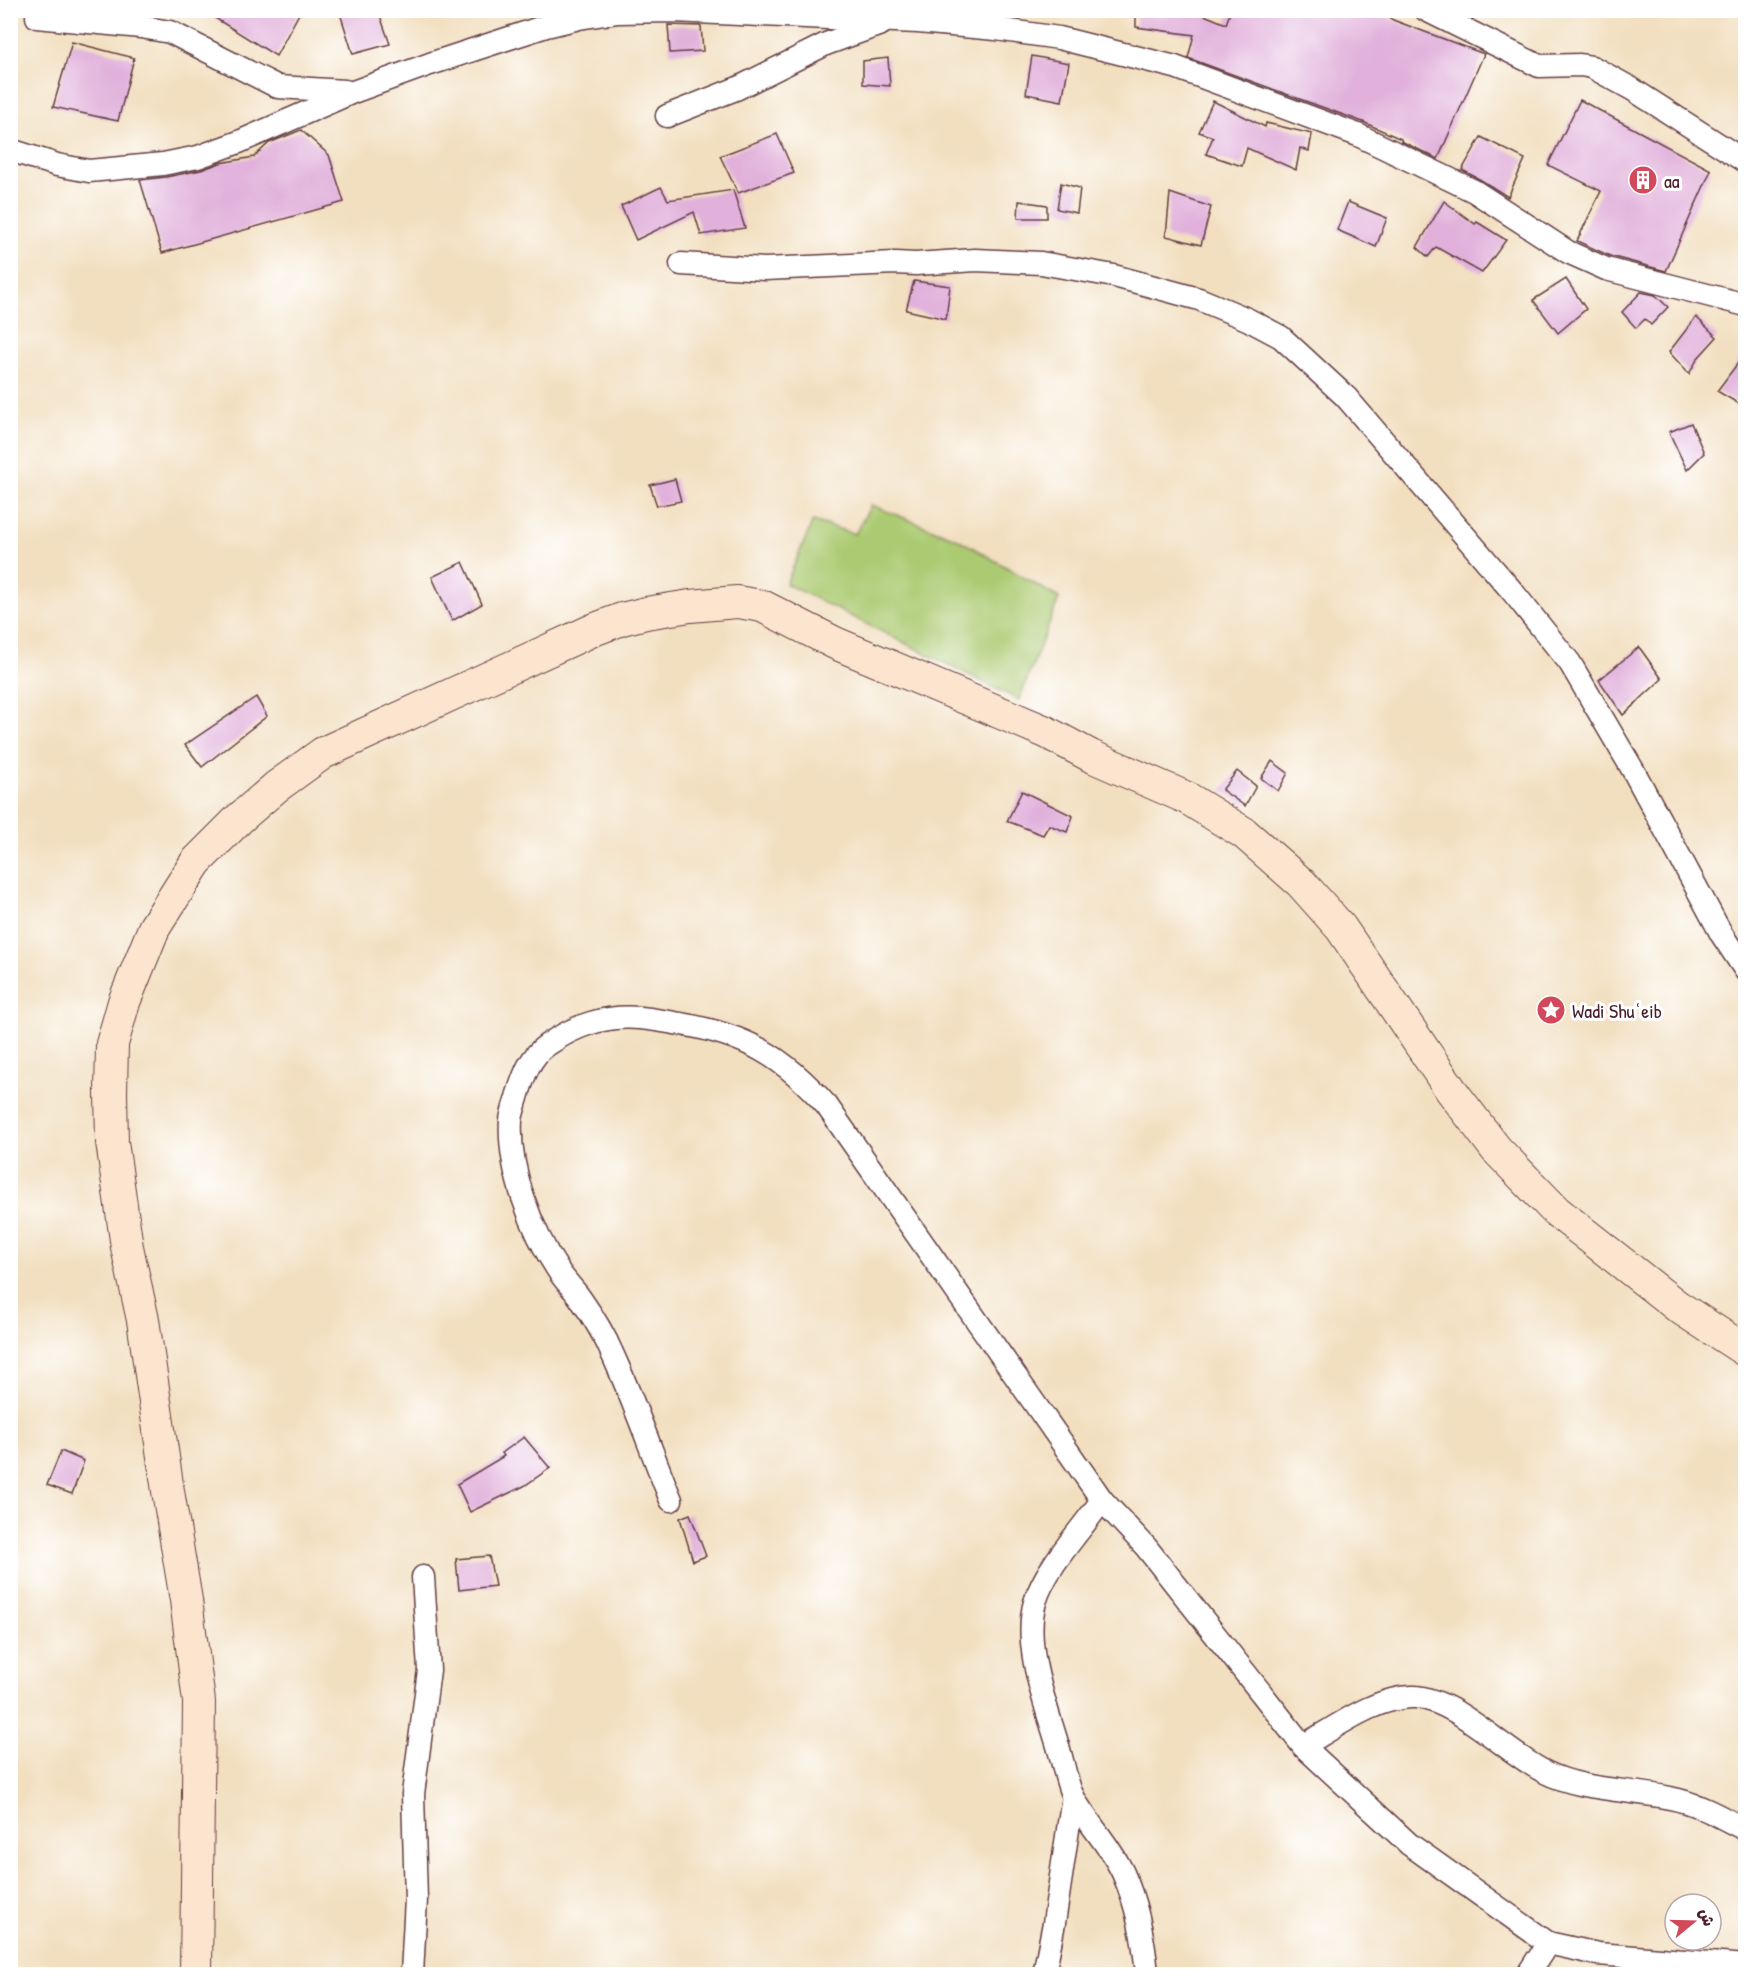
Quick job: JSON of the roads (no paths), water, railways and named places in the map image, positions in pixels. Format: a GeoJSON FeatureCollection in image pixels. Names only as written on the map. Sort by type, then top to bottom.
{"type":"FeatureCollection","features":[{"type":"Feature","properties":{"kind":"main road"},"geometry":{"type":"LineString","coordinates":[[196,1974],[200,1702],[143,1320],[118,1199],[112,1142],[112,1044],[124,1002],[154,928],[196,862],[238,819],[276,787],[323,753],[593,630],[646,613],[690,606],[737,602],[762,606],[835,643],[1046,732],[1091,756],[1187,798],[1244,833],[1301,883],[1341,928],[1451,1090],[1496,1149],[1556,1211],[1677,1306],[1746,1351]]}},
{"type":"Feature","properties":{"kind":"street"},"geometry":{"type":"LineString","coordinates":[[1426,10],[1539,66],[1580,64],[1592,67],[1632,88],[1746,162]]}},
{"type":"Feature","properties":{"kind":"street"},"geometry":{"type":"LineString","coordinates":[[10,150],[57,165],[89,171],[164,164],[198,157],[239,142],[353,92],[495,42],[546,26],[618,12],[674,11],[891,21],[996,29],[1059,38],[1175,67],[1358,135],[1474,191],[1568,252],[1606,269],[1746,305]]}},
{"type":"Feature","properties":{"kind":"street"},"geometry":{"type":"LineString","coordinates":[[37,17],[170,32],[278,87],[353,92]]}},
{"type":"Feature","properties":{"kind":"street"},"geometry":{"type":"LineString","coordinates":[[667,116],[738,88],[826,45],[891,21]]}},
{"type":"Feature","properties":{"kind":"street"},"geometry":{"type":"LineString","coordinates":[[681,264],[765,269],[975,260],[1041,263],[1114,276],[1199,299],[1247,319],[1281,337],[1346,397],[1570,663],[1633,770],[1722,935],[1746,971]]}},
{"type":"Feature","properties":{"kind":"street"},"geometry":{"type":"LineString","coordinates":[[671,1500],[612,1352],[594,1318],[544,1249],[529,1213],[511,1148],[511,1118],[525,1070],[539,1050],[565,1032],[589,1022],[611,1017],[650,1018],[707,1028],[727,1034],[749,1043],[786,1065],[807,1084],[826,1106],[1102,1500],[1146,1547],[1303,1746],[1409,1844],[1548,1943],[1642,1966],[1746,1966]]}},
{"type":"Feature","properties":{"kind":"street"},"geometry":{"type":"LineString","coordinates":[[1102,1500],[1047,1578],[1035,1603],[1032,1640],[1035,1662],[1073,1796],[1123,1872],[1133,1898],[1147,1974]]}},
{"type":"Feature","properties":{"kind":"street"},"geometry":{"type":"LineString","coordinates":[[412,1974],[416,1899],[413,1794],[429,1670],[423,1577]]}},
{"type":"Feature","properties":{"kind":"street"},"geometry":{"type":"LineString","coordinates":[[1303,1746],[1362,1712],[1380,1705],[1413,1697],[1431,1700],[1470,1721],[1531,1765],[1548,1773],[1580,1784],[1689,1803],[1704,1808],[1746,1830]]}},
{"type":"Feature","properties":{"kind":"street"},"geometry":{"type":"LineString","coordinates":[[1044,1974],[1073,1796]]}},
{"type":"Feature","properties":{"kind":"street"},"geometry":{"type":"LineString","coordinates":[[1528,1974],[1548,1943]]}},
{"type":"Feature","properties":{"kind":"place","name":"aa"},"geometry":{"type":"Point","coordinates":[1643,180]}},
{"type":"Feature","properties":{"kind":"place","name":"Wadi Shuʿeib"},"geometry":{"type":"Point","coordinates":[1551,1010]}}]}
